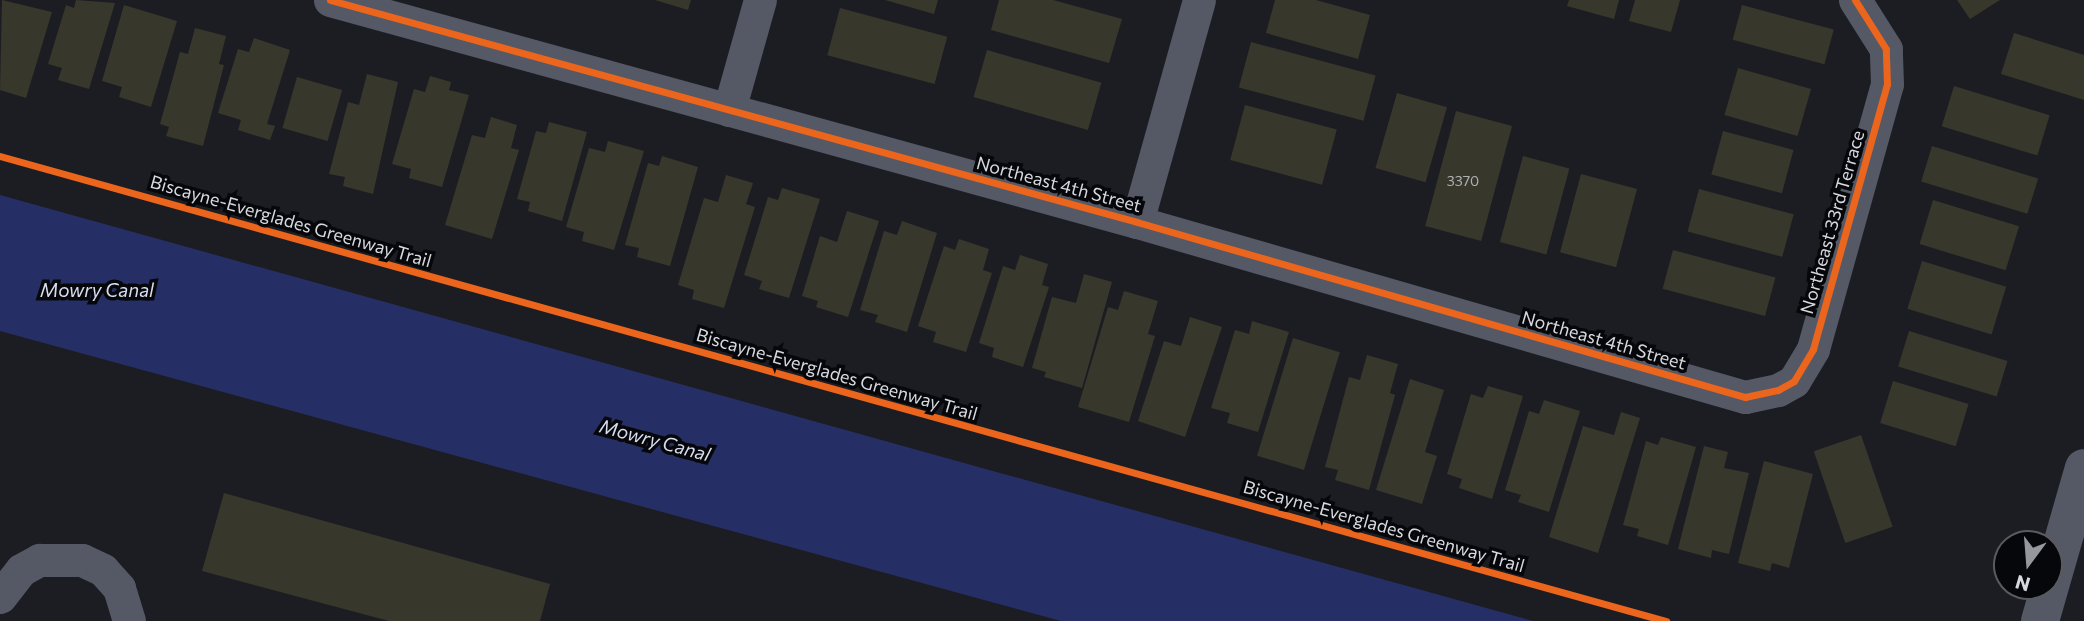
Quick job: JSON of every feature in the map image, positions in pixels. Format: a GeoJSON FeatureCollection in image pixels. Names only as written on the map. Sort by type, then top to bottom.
{"type":"FeatureCollection","features":[{"type":"Feature","properties":{"kind":"street","name":"Northeast 4th Street"},"geometry":{"type":"LineString","coordinates":[[330,0],[1138,222],[1745,397],[1778,390]]}},
{"type":"Feature","properties":{"kind":"street"},"geometry":{"type":"LineString","coordinates":[[729,110],[760,0]]}},
{"type":"Feature","properties":{"kind":"street"},"geometry":{"type":"LineString","coordinates":[[1138,222],[1199,0]]}},
{"type":"Feature","properties":{"kind":"street","name":"Northeast 33rd Terrace"},"geometry":{"type":"LineString","coordinates":[[1778,390],[1794,381],[1813,349],[1887,84],[1886,49],[1855,0]]}},
{"type":"Feature","properties":{"kind":"street"},"geometry":{"type":"LineString","coordinates":[[2040,621],[2084,468]]}},
{"type":"Feature","properties":{"kind":"street"},"geometry":{"type":"LineString","coordinates":[[0,597],[21,570],[39,560],[61,556],[82,560],[103,570],[119,588],[128,621]]}},
{"type":"Feature","properties":{"kind":"water","name":"Mowry Canal"},"geometry":{"type":"Polygon","coordinates":[[[0,195],[1533,621],[1061,621],[0,331],[0,195]]]}},
{"type":"Feature","properties":{"kind":"building"},"geometry":{"type":"Polygon","coordinates":[[[2,0],[52,12],[26,98],[0,90],[2,0]]]}},
{"type":"Feature","properties":{"kind":"building"},"geometry":{"type":"Polygon","coordinates":[[[76,0],[115,3],[89,89],[58,80],[62,68],[48,64],[66,5],[74,8],[76,0]]]}},
{"type":"Feature","properties":{"kind":"building"},"geometry":{"type":"Polygon","coordinates":[[[655,0],[691,0],[688,10],[655,0]]]}},
{"type":"Feature","properties":{"kind":"building"},"geometry":{"type":"Polygon","coordinates":[[[885,0],[938,0],[934,14],[885,0]]]}},
{"type":"Feature","properties":{"kind":"building"},"geometry":{"type":"Polygon","coordinates":[[[999,0],[1053,0],[1122,19],[1109,63],[991,30],[999,0]]]}},
{"type":"Feature","properties":{"kind":"building"},"geometry":{"type":"Polygon","coordinates":[[[1275,0],[1316,0],[1370,15],[1358,59],[1266,33],[1275,0]]]}},
{"type":"Feature","properties":{"kind":"building"},"geometry":{"type":"Polygon","coordinates":[[[1569,0],[1619,0],[1614,19],[1567,6],[1569,0]]]}},
{"type":"Feature","properties":{"kind":"building"},"geometry":{"type":"Polygon","coordinates":[[[1635,0],[1680,0],[1671,32],[1629,21],[1635,0]]]}},
{"type":"Feature","properties":{"kind":"building"},"geometry":{"type":"Polygon","coordinates":[[[1957,0],[2000,0],[1970,19],[1957,0]]]}},
{"type":"Feature","properties":{"kind":"building"},"geometry":{"type":"Polygon","coordinates":[[[124,5],[177,21],[151,107],[119,97],[122,87],[102,81],[124,5]]]}},
{"type":"Feature","properties":{"kind":"building"},"geometry":{"type":"Polygon","coordinates":[[[1742,5],[1834,30],[1824,64],[1733,40],[1742,5]]]}},
{"type":"Feature","properties":{"kind":"building"},"geometry":{"type":"Polygon","coordinates":[[[840,8],[947,37],[935,84],[827,55],[840,8]]]}},
{"type":"Feature","properties":{"kind":"building"},"geometry":{"type":"Polygon","coordinates":[[[195,28],[226,36],[219,64],[224,65],[203,146],[166,136],[169,127],[160,124],[180,52],[188,54],[195,28]]]}},
{"type":"Feature","properties":{"kind":"building"},"geometry":{"type":"Polygon","coordinates":[[[2014,33],[2084,55],[2084,100],[2001,74],[2014,33]]]}},
{"type":"Feature","properties":{"kind":"building"},"geometry":{"type":"Polygon","coordinates":[[[254,38],[290,50],[267,124],[275,126],[270,140],[238,130],[241,120],[218,113],[238,49],[249,52],[254,38]]]}},
{"type":"Feature","properties":{"kind":"building"},"geometry":{"type":"Polygon","coordinates":[[[1251,42],[1376,75],[1363,121],[1239,87],[1251,42]]]}},
{"type":"Feature","properties":{"kind":"building"},"geometry":{"type":"Polygon","coordinates":[[[987,50],[1101,83],[1088,130],[973,97],[987,50]]]}},
{"type":"Feature","properties":{"kind":"building"},"geometry":{"type":"Polygon","coordinates":[[[1738,68],[1811,89],[1798,136],[1724,115],[1738,68]]]}},
{"type":"Feature","properties":{"kind":"building"},"geometry":{"type":"Polygon","coordinates":[[[367,74],[398,82],[373,194],[343,186],[345,177],[329,174],[348,102],[359,105],[367,74]]]}},
{"type":"Feature","properties":{"kind":"building"},"geometry":{"type":"Polygon","coordinates":[[[430,76],[451,82],[449,90],[469,95],[442,187],[409,178],[411,169],[392,164],[414,89],[425,92],[430,76]]]}},
{"type":"Feature","properties":{"kind":"building"},"geometry":{"type":"Polygon","coordinates":[[[297,77],[342,90],[328,141],[282,128],[297,77]]]}},
{"type":"Feature","properties":{"kind":"building"},"geometry":{"type":"Polygon","coordinates":[[[1954,86],[2050,115],[2037,155],[1942,126],[1954,86]]]}},
{"type":"Feature","properties":{"kind":"building"},"geometry":{"type":"Polygon","coordinates":[[[1397,93],[1447,107],[1425,182],[1376,168],[1397,93]]]}},
{"type":"Feature","properties":{"kind":"building"},"geometry":{"type":"Polygon","coordinates":[[[1245,105],[1337,130],[1322,185],[1230,160],[1245,105]]]}},
{"type":"Feature","properties":{"kind":"building"},"geometry":{"type":"Polygon","coordinates":[[[1456,111],[1512,126],[1481,241],[1425,226],[1456,111]]]}},
{"type":"Feature","properties":{"kind":"building"},"geometry":{"type":"Polygon","coordinates":[[[491,117],[517,125],[511,148],[519,150],[492,239],[445,225],[472,135],[485,138],[491,117]]]}},
{"type":"Feature","properties":{"kind":"building"},"geometry":{"type":"Polygon","coordinates":[[[549,122],[587,132],[562,221],[528,211],[530,202],[517,199],[536,131],[546,133],[549,122]]]}},
{"type":"Feature","properties":{"kind":"building"},"geometry":{"type":"Polygon","coordinates":[[[1723,131],[1794,150],[1782,193],[1711,174],[1723,131]]]}},
{"type":"Feature","properties":{"kind":"building"},"geometry":{"type":"Polygon","coordinates":[[[608,141],[644,151],[614,250],[582,241],[584,232],[566,227],[589,148],[605,152],[608,141]]]}},
{"type":"Feature","properties":{"kind":"building"},"geometry":{"type":"Polygon","coordinates":[[[1932,146],[2038,178],[2027,214],[1921,181],[1932,146]]]}},
{"type":"Feature","properties":{"kind":"building"},"geometry":{"type":"Polygon","coordinates":[[[662,156],[698,167],[670,266],[637,257],[639,248],[625,245],[648,163],[659,166],[662,156]]]}},
{"type":"Feature","properties":{"kind":"building"},"geometry":{"type":"Polygon","coordinates":[[[1523,156],[1569,168],[1546,254],[1500,242],[1523,156]]]}},
{"type":"Feature","properties":{"kind":"building"},"geometry":{"type":"Polygon","coordinates":[[[1581,174],[1637,189],[1616,267],[1560,252],[1581,174]]]}},
{"type":"Feature","properties":{"kind":"building"},"geometry":{"type":"Polygon","coordinates":[[[726,175],[753,183],[746,204],[755,207],[724,308],[692,299],[694,290],[678,285],[704,198],[718,202],[726,175]]]}},
{"type":"Feature","properties":{"kind":"building"},"geometry":{"type":"Polygon","coordinates":[[[782,188],[820,199],[789,298],[759,289],[762,281],[744,275],[768,197],[778,200],[782,188]]]}},
{"type":"Feature","properties":{"kind":"building"},"geometry":{"type":"Polygon","coordinates":[[[1699,189],[1794,214],[1782,257],[1688,232],[1699,189]]]}},
{"type":"Feature","properties":{"kind":"building"},"geometry":{"type":"Polygon","coordinates":[[[1933,200],[2019,226],[2006,270],[1920,244],[1933,200]]]}},
{"type":"Feature","properties":{"kind":"building"},"geometry":{"type":"Polygon","coordinates":[[[847,211],[879,221],[848,317],[816,307],[818,301],[802,296],[820,236],[837,242],[847,211]]]}},
{"type":"Feature","properties":{"kind":"building"},"geometry":{"type":"Polygon","coordinates":[[[902,221],[937,233],[907,332],[875,322],[878,315],[860,310],[884,231],[897,235],[902,221]]]}},
{"type":"Feature","properties":{"kind":"building"},"geometry":{"type":"Polygon","coordinates":[[[959,239],[989,249],[983,270],[992,273],[966,352],[933,342],[936,332],[918,326],[944,246],[955,250],[959,239]]]}},
{"type":"Feature","properties":{"kind":"building"},"geometry":{"type":"Polygon","coordinates":[[[1673,250],[1775,277],[1765,316],[1663,289],[1673,250]]]}},
{"type":"Feature","properties":{"kind":"building"},"geometry":{"type":"Polygon","coordinates":[[[1020,255],[1048,264],[1042,285],[1049,287],[1023,367],[992,357],[994,348],[979,343],[1003,266],[1015,270],[1020,255]]]}},
{"type":"Feature","properties":{"kind":"building"},"geometry":{"type":"Polygon","coordinates":[[[1922,261],[2006,287],[1992,335],[1907,309],[1922,261]]]}},
{"type":"Feature","properties":{"kind":"building"},"geometry":{"type":"Polygon","coordinates":[[[1084,274],[1112,282],[1082,388],[1044,377],[1046,372],[1032,368],[1052,297],[1076,303],[1084,274]]]}},
{"type":"Feature","properties":{"kind":"building"},"geometry":{"type":"Polygon","coordinates":[[[1124,291],[1158,301],[1148,334],[1155,336],[1129,422],[1078,407],[1108,307],[1118,310],[1124,291]]]}},
{"type":"Feature","properties":{"kind":"building"},"geometry":{"type":"Polygon","coordinates":[[[1190,317],[1222,327],[1185,437],[1138,421],[1164,341],[1181,346],[1190,317]]]}},
{"type":"Feature","properties":{"kind":"building"},"geometry":{"type":"Polygon","coordinates":[[[1252,321],[1289,332],[1258,432],[1227,423],[1230,413],[1211,408],[1235,330],[1249,334],[1252,321]]]}},
{"type":"Feature","properties":{"kind":"building"},"geometry":{"type":"Polygon","coordinates":[[[1909,331],[2007,361],[1997,396],[1898,366],[1909,331]]]}},
{"type":"Feature","properties":{"kind":"building"},"geometry":{"type":"Polygon","coordinates":[[[1293,338],[1340,352],[1304,470],[1257,456],[1293,338]]]}},
{"type":"Feature","properties":{"kind":"building"},"geometry":{"type":"Polygon","coordinates":[[[1367,355],[1398,364],[1390,393],[1395,395],[1369,490],[1335,480],[1338,470],[1325,467],[1349,377],[1360,380],[1367,355]]]}},
{"type":"Feature","properties":{"kind":"building"},"geometry":{"type":"Polygon","coordinates":[[[1410,379],[1444,390],[1425,452],[1437,456],[1422,504],[1376,490],[1410,379]]]}},
{"type":"Feature","properties":{"kind":"building"},"geometry":{"type":"Polygon","coordinates":[[[1893,381],[1969,404],[1956,446],[1880,423],[1893,381]]]}},
{"type":"Feature","properties":{"kind":"building"},"geometry":{"type":"Polygon","coordinates":[[[1488,386],[1523,396],[1492,499],[1459,488],[1462,479],[1447,474],[1471,394],[1483,398],[1488,386]]]}},
{"type":"Feature","properties":{"kind":"building"},"geometry":{"type":"Polygon","coordinates":[[[1544,400],[1580,411],[1549,512],[1518,502],[1521,495],[1505,490],[1529,411],[1539,414],[1544,400]]]}},
{"type":"Feature","properties":{"kind":"building"},"geometry":{"type":"Polygon","coordinates":[[[1621,412],[1640,418],[1598,553],[1549,537],[1583,426],[1614,435],[1621,412]]]}},
{"type":"Feature","properties":{"kind":"building"},"geometry":{"type":"Polygon","coordinates":[[[1861,435],[1893,527],[1845,543],[1814,451],[1861,435]]]}},
{"type":"Feature","properties":{"kind":"building"},"geometry":{"type":"Polygon","coordinates":[[[1661,437],[1696,447],[1668,545],[1637,536],[1639,529],[1623,525],[1646,441],[1658,445],[1661,437]]]}},
{"type":"Feature","properties":{"kind":"building"},"geometry":{"type":"Polygon","coordinates":[[[1704,446],[1728,452],[1724,468],[1749,473],[1729,554],[1712,550],[1711,558],[1678,549],[1704,446]]]}},
{"type":"Feature","properties":{"kind":"building"},"geometry":{"type":"Polygon","coordinates":[[[1764,461],[1813,474],[1789,568],[1772,563],[1770,571],[1738,563],[1764,461]]]}},
{"type":"Feature","properties":{"kind":"building"},"geometry":{"type":"Polygon","coordinates":[[[224,493],[550,584],[540,621],[389,621],[202,571],[224,493]]]}},
{"type":"Feature","properties":{"kind":"cycle path"},"geometry":{"type":"LineString","coordinates":[[330,0],[1137,222],[1745,397],[1778,390],[1794,381],[1813,349],[1887,84],[1886,49],[1855,0]]}},
{"type":"Feature","properties":{"kind":"cycle path","name":"Biscayne-Everglades Greenway Trail"},"geometry":{"type":"LineString","coordinates":[[0,156],[1666,621]]}}]}
